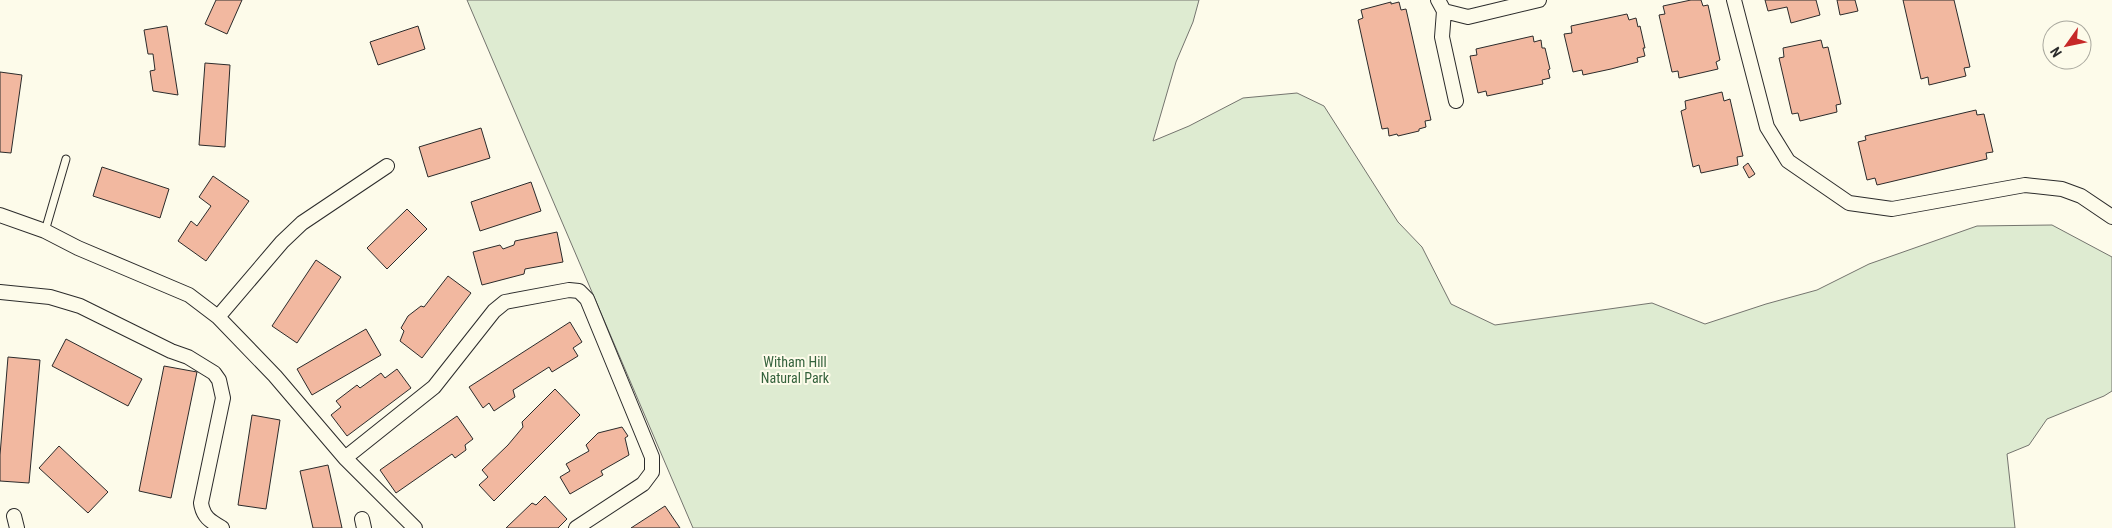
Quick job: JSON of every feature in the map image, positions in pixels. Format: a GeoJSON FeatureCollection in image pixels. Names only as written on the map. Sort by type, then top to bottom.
{"type":"FeatureCollection","features":[{"type":"Feature","properties":{"kind":"street"},"geometry":{"type":"LineString","coordinates":[[1456,101],[1442,37],[1441,6],[1468,17],[1539,0]]}},
{"type":"Feature","properties":{"kind":"street"},"geometry":{"type":"LineString","coordinates":[[1734,0],[1767,127],[1788,161],[1849,203],[1892,209],[2024,185],[2062,189],[2081,196],[2112,218]]}},
{"type":"Feature","properties":{"kind":"street"},"geometry":{"type":"LineString","coordinates":[[218,317],[282,242],[302,224],[387,166]]}},
{"type":"Feature","properties":{"kind":"street"},"geometry":{"type":"LineString","coordinates":[[0,215],[45,231],[78,248],[189,295],[218,317],[275,376],[345,458],[415,528]]}},
{"type":"Feature","properties":{"kind":"street"},"geometry":{"type":"LineString","coordinates":[[345,458],[434,387],[494,311],[505,302],[569,290],[579,291],[587,299],[652,457],[652,472],[643,484],[576,528]]}},
{"type":"Feature","properties":{"kind":"street"},"geometry":{"type":"LineString","coordinates":[[0,292],[50,297],[80,306],[171,351],[188,357],[214,373],[219,380],[223,398],[200,503],[206,518],[222,528]]}},
{"type":"Feature","properties":{"kind":"lane"},"geometry":{"type":"LineString","coordinates":[[45,231],[66,159]]}},
{"type":"Feature","properties":{"kind":"green space","name":"Witham Hill Natural Park"},"geometry":{"type":"Polygon","coordinates":[[[467,0],[1199,0],[1193,22],[1176,62],[1153,141],[1189,126],[1243,98],[1297,93],[1324,106],[1398,222],[1422,247],[1451,304],[1495,325],[1652,303],[1705,324],[1817,290],[1869,264],[1977,226],[2052,225],[2112,257],[2112,391],[2047,419],[2029,445],[2007,454],[2015,528],[693,528],[467,0]]]}},
{"type":"Feature","properties":{"kind":"building"},"geometry":{"type":"Polygon","coordinates":[[[216,0],[242,0],[227,34],[205,24],[216,0]]]}},
{"type":"Feature","properties":{"kind":"building"},"geometry":{"type":"Polygon","coordinates":[[[1691,0],[1701,0],[1703,6],[1708,5],[1720,60],[1716,62],[1718,69],[1679,78],[1678,71],[1672,72],[1659,15],[1665,14],[1663,6],[1691,0]]]}},
{"type":"Feature","properties":{"kind":"building"},"geometry":{"type":"Polygon","coordinates":[[[1765,0],[1816,0],[1820,15],[1791,23],[1787,7],[1768,11],[1765,0]]]}},
{"type":"Feature","properties":{"kind":"building"},"geometry":{"type":"Polygon","coordinates":[[[1837,0],[1855,0],[1858,11],[1840,15],[1837,0]]]}},
{"type":"Feature","properties":{"kind":"building"},"geometry":{"type":"Polygon","coordinates":[[[1903,0],[1954,0],[1970,67],[1964,68],[1966,76],[1929,85],[1928,77],[1921,79],[1903,0]]]}},
{"type":"Feature","properties":{"kind":"building"},"geometry":{"type":"Polygon","coordinates":[[[1391,2],[1391,4],[1399,2],[1401,10],[1406,9],[1431,120],[1425,121],[1426,127],[1419,129],[1419,131],[1398,136],[1397,134],[1389,136],[1388,128],[1382,129],[1358,20],[1363,18],[1361,10],[1391,2]]]}},
{"type":"Feature","properties":{"kind":"building"},"geometry":{"type":"Polygon","coordinates":[[[1627,14],[1629,20],[1636,18],[1638,27],[1640,26],[1645,56],[1637,58],[1638,62],[1611,69],[1583,75],[1582,70],[1573,72],[1564,34],[1572,33],[1571,26],[1627,14]]]}},
{"type":"Feature","properties":{"kind":"building"},"geometry":{"type":"Polygon","coordinates":[[[167,26],[178,95],[153,91],[150,71],[155,70],[153,54],[148,54],[144,30],[167,26]]]}},
{"type":"Feature","properties":{"kind":"building"},"geometry":{"type":"Polygon","coordinates":[[[418,26],[425,49],[378,65],[370,42],[418,26]]]}},
{"type":"Feature","properties":{"kind":"building"},"geometry":{"type":"Polygon","coordinates":[[[1533,36],[1534,42],[1541,40],[1542,48],[1545,48],[1550,78],[1542,80],[1543,84],[1487,96],[1486,91],[1478,93],[1470,56],[1477,55],[1476,49],[1533,36]]]}},
{"type":"Feature","properties":{"kind":"building"},"geometry":{"type":"Polygon","coordinates":[[[1821,40],[1823,48],[1828,47],[1841,104],[1836,105],[1837,112],[1800,121],[1798,113],[1792,114],[1779,58],[1784,57],[1783,48],[1821,40]]]}},
{"type":"Feature","properties":{"kind":"building"},"geometry":{"type":"Polygon","coordinates":[[[205,63],[230,65],[225,147],[199,145],[205,63]]]}},
{"type":"Feature","properties":{"kind":"building"},"geometry":{"type":"Polygon","coordinates":[[[0,72],[22,75],[11,153],[0,152],[0,72]]]}},
{"type":"Feature","properties":{"kind":"building"},"geometry":{"type":"Polygon","coordinates":[[[1722,92],[1724,101],[1730,99],[1743,156],[1737,157],[1738,165],[1701,173],[1699,165],[1693,167],[1681,111],[1686,109],[1685,101],[1722,92]]]}},
{"type":"Feature","properties":{"kind":"building"},"geometry":{"type":"Polygon","coordinates":[[[1976,110],[1977,115],[1984,114],[1993,152],[1986,153],[1987,159],[1877,185],[1875,178],[1867,180],[1858,142],[1866,140],[1865,136],[1976,110]]]}},
{"type":"Feature","properties":{"kind":"building"},"geometry":{"type":"Polygon","coordinates":[[[481,128],[490,158],[428,177],[419,147],[481,128]]]}},
{"type":"Feature","properties":{"kind":"building"},"geometry":{"type":"Polygon","coordinates":[[[1748,163],[1755,174],[1749,178],[1743,167],[1748,163]]]}},
{"type":"Feature","properties":{"kind":"building"},"geometry":{"type":"Polygon","coordinates":[[[102,167],[169,189],[160,218],[93,196],[102,167]]]}},
{"type":"Feature","properties":{"kind":"building"},"geometry":{"type":"Polygon","coordinates":[[[213,176],[249,201],[206,261],[178,241],[191,221],[197,226],[211,206],[199,197],[213,176]]]}},
{"type":"Feature","properties":{"kind":"building"},"geometry":{"type":"Polygon","coordinates":[[[531,182],[541,211],[480,231],[471,202],[531,182]]]}},
{"type":"Feature","properties":{"kind":"building"},"geometry":{"type":"Polygon","coordinates":[[[407,209],[427,229],[387,269],[367,248],[407,209]]]}},
{"type":"Feature","properties":{"kind":"building"},"geometry":{"type":"Polygon","coordinates":[[[557,232],[563,262],[525,269],[524,274],[482,285],[473,252],[500,245],[503,249],[514,245],[515,241],[557,232]]]}},
{"type":"Feature","properties":{"kind":"building"},"geometry":{"type":"Polygon","coordinates":[[[316,260],[341,277],[297,343],[272,326],[316,260]]]}},
{"type":"Feature","properties":{"kind":"building"},"geometry":{"type":"Polygon","coordinates":[[[448,276],[471,293],[422,358],[400,341],[404,331],[401,328],[408,316],[421,306],[424,307],[448,276]]]}},
{"type":"Feature","properties":{"kind":"building"},"geometry":{"type":"Polygon","coordinates":[[[570,322],[582,342],[573,348],[578,356],[552,372],[549,367],[513,390],[515,397],[494,411],[489,403],[483,408],[469,387],[570,322]]]}},
{"type":"Feature","properties":{"kind":"building"},"geometry":{"type":"Polygon","coordinates":[[[366,329],[381,355],[312,395],[297,369],[366,329]]]}},
{"type":"Feature","properties":{"kind":"building"},"geometry":{"type":"Polygon","coordinates":[[[66,339],[142,379],[128,406],[52,366],[66,339]]]}},
{"type":"Feature","properties":{"kind":"building"},"geometry":{"type":"Polygon","coordinates":[[[8,357],[40,360],[29,483],[0,481],[0,455],[8,357]]]}},
{"type":"Feature","properties":{"kind":"building"},"geometry":{"type":"Polygon","coordinates":[[[164,366],[197,372],[171,498],[139,491],[164,366]]]}},
{"type":"Feature","properties":{"kind":"building"},"geometry":{"type":"Polygon","coordinates":[[[397,369],[411,388],[347,436],[331,415],[341,407],[336,401],[357,385],[360,388],[381,373],[385,378],[397,369]]]}},
{"type":"Feature","properties":{"kind":"building"},"geometry":{"type":"Polygon","coordinates":[[[555,389],[580,415],[494,501],[479,485],[488,477],[482,470],[508,445],[523,427],[522,422],[555,389]]]}},
{"type":"Feature","properties":{"kind":"building"},"geometry":{"type":"Polygon","coordinates":[[[252,415],[280,420],[266,509],[238,505],[252,415]]]}},
{"type":"Feature","properties":{"kind":"building"},"geometry":{"type":"Polygon","coordinates":[[[457,416],[473,439],[465,445],[466,450],[455,458],[452,454],[396,493],[380,470],[457,416]]]}},
{"type":"Feature","properties":{"kind":"building"},"geometry":{"type":"Polygon","coordinates":[[[622,427],[628,436],[625,438],[629,455],[601,471],[603,475],[570,494],[560,477],[570,471],[566,464],[589,451],[586,445],[598,433],[622,427]]]}},
{"type":"Feature","properties":{"kind":"building"},"geometry":{"type":"Polygon","coordinates":[[[59,446],[108,492],[88,513],[39,468],[59,446]]]}},
{"type":"Feature","properties":{"kind":"building"},"geometry":{"type":"Polygon","coordinates":[[[328,465],[342,528],[313,528],[300,471],[328,465]]]}},
{"type":"Feature","properties":{"kind":"building"},"geometry":{"type":"Polygon","coordinates":[[[545,496],[567,519],[558,528],[506,528],[532,503],[536,505],[545,496]]]}},
{"type":"Feature","properties":{"kind":"building"},"geometry":{"type":"Polygon","coordinates":[[[665,506],[680,528],[631,528],[665,506]]]}}]}
